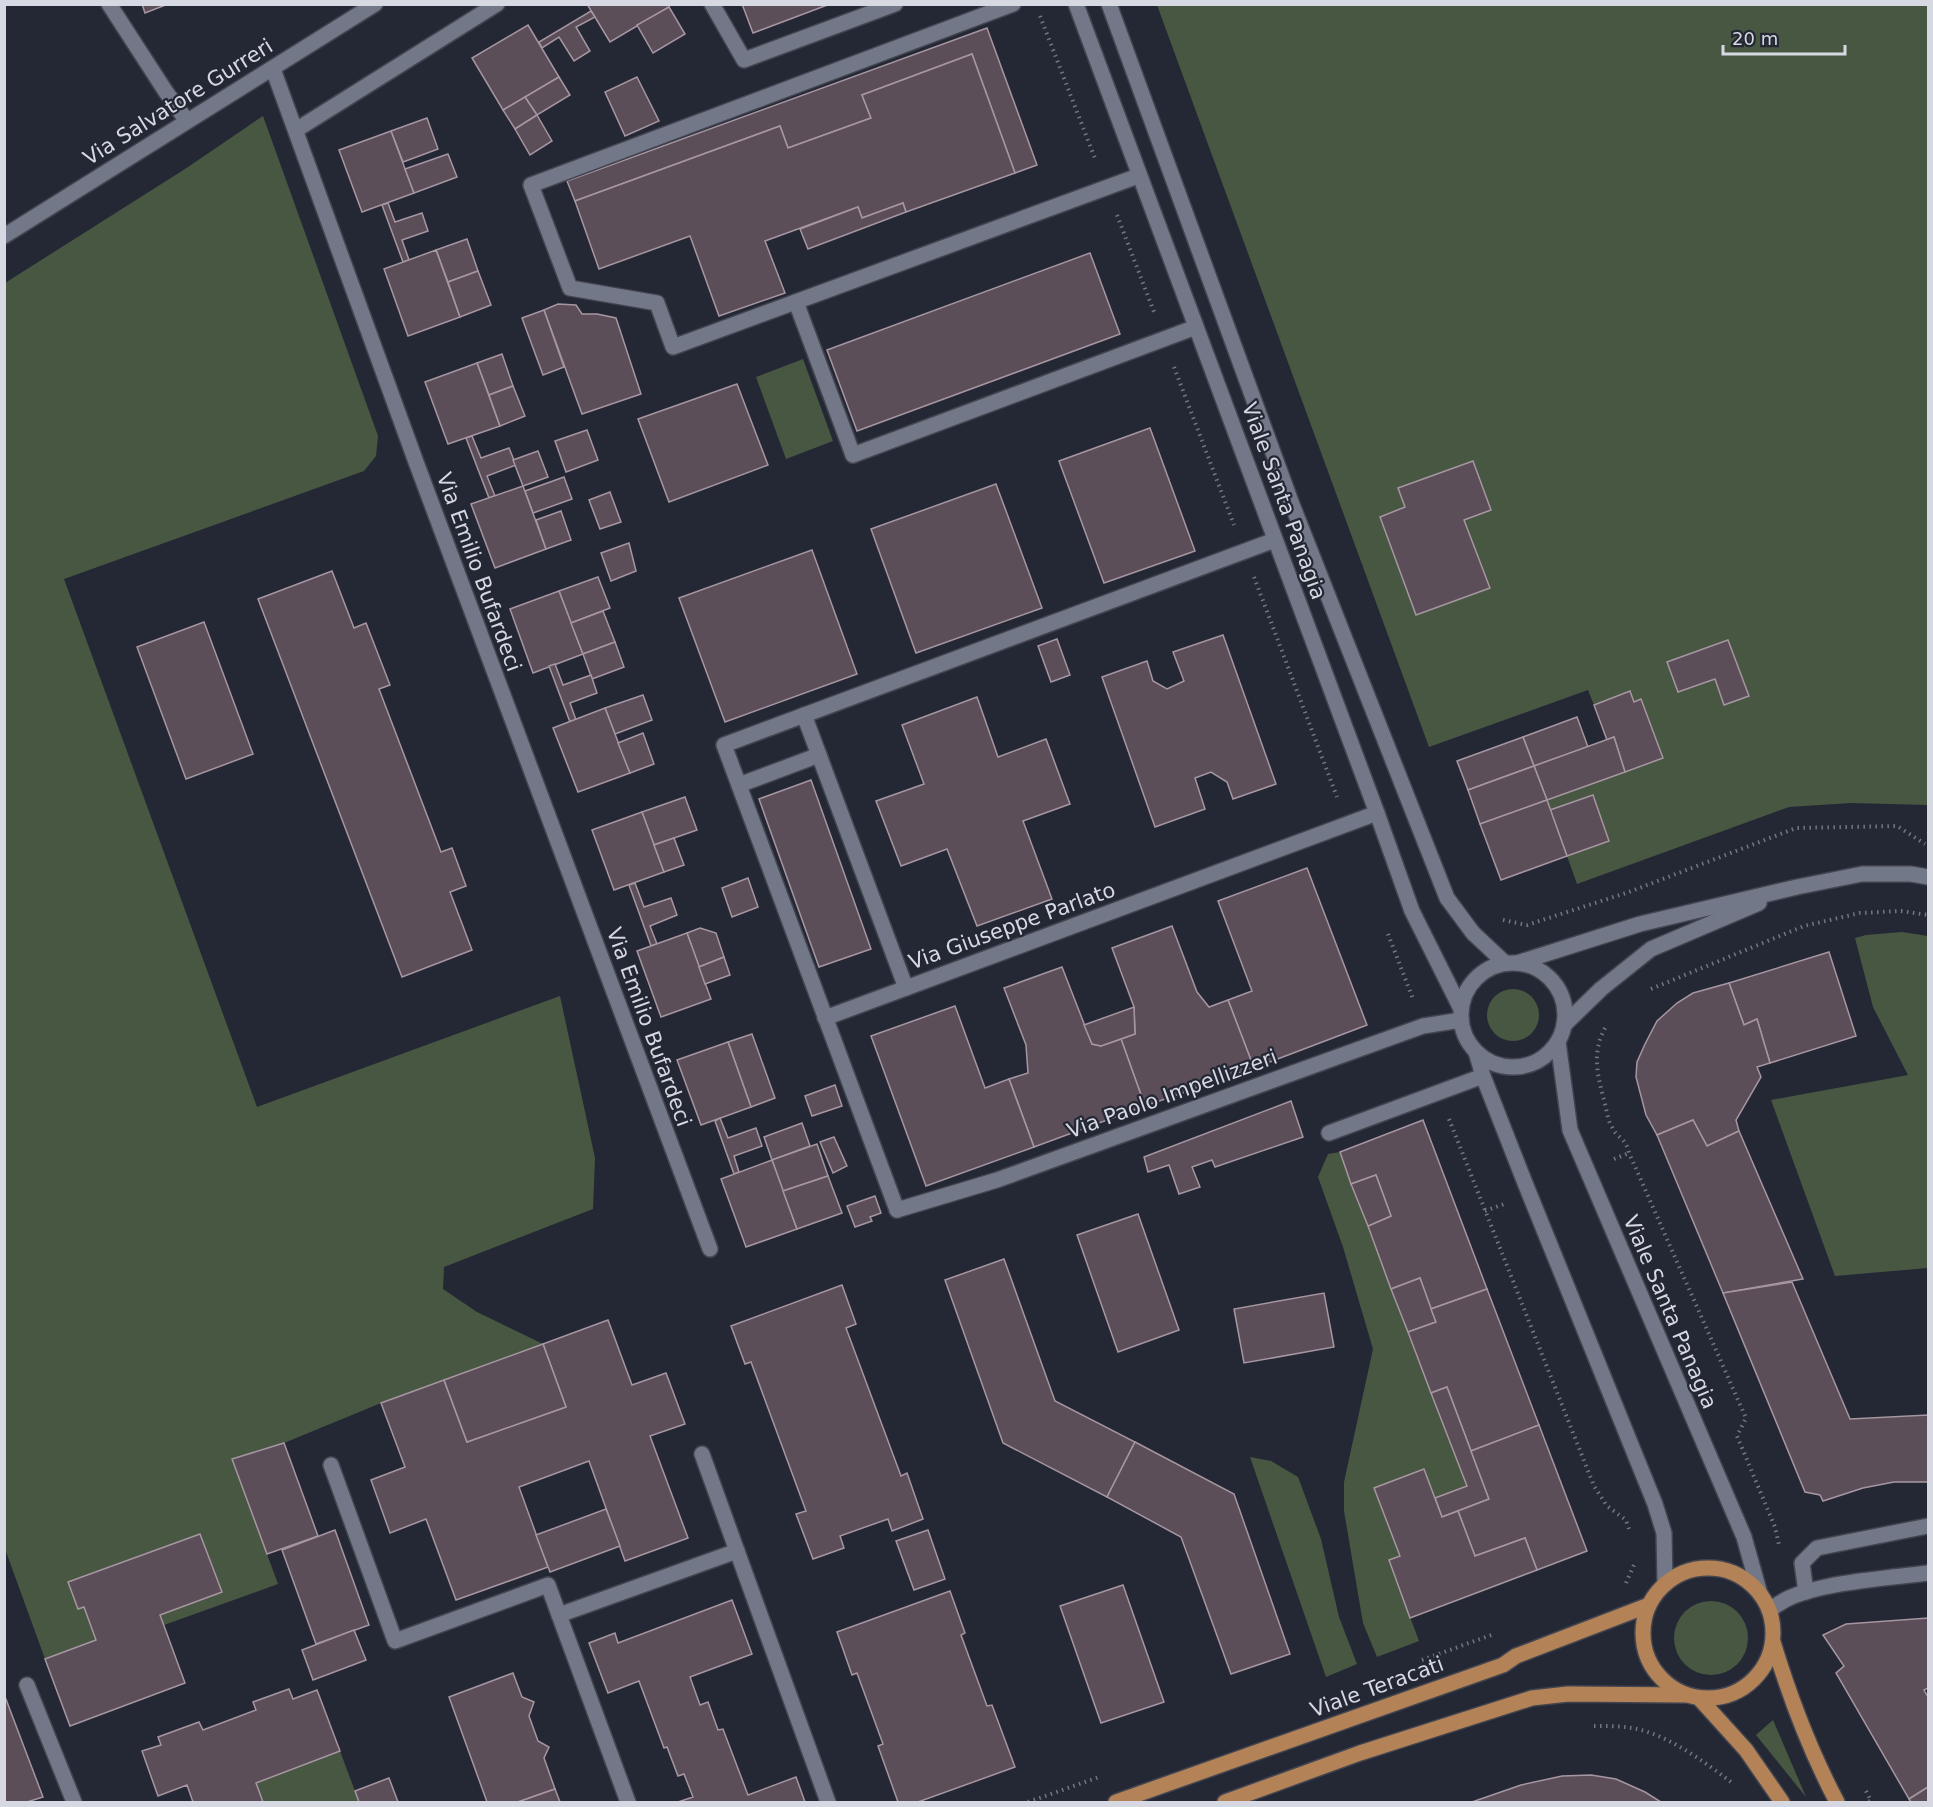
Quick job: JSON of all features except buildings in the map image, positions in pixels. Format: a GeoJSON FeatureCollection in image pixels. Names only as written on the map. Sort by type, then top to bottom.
{"type":"FeatureCollection","features":[{"type":"Feature","properties":{"kind":"main road"},"geometry":{"type":"LineString","coordinates":[[1225,1803],[1359,1754],[1532,1698],[1568,1694],[1693,1696],[1719,1697],[1735,1693],[1749,1685],[1761,1672],[1769,1658],[1773,1642],[1773,1626],[1769,1610],[1760,1594],[1748,1581],[1732,1573],[1715,1569],[1697,1569],[1680,1575],[1665,1584],[1656,1594],[1649,1605],[1643,1623],[1643,1641],[1648,1659],[1657,1675],[1671,1687],[1693,1696],[1746,1750],[1782,1803]]}},
{"type":"Feature","properties":{"kind":"main road","name":"Viale Teracati"},"geometry":{"type":"LineString","coordinates":[[1116,1803],[1503,1665],[1516,1656],[1649,1605]]}},
{"type":"Feature","properties":{"kind":"main road"},"geometry":{"type":"LineString","coordinates":[[1773,1642],[1787,1688],[1816,1763],[1838,1803]]}},
{"type":"Feature","properties":{"kind":"street"},"geometry":{"type":"LineString","coordinates":[[109,4],[187,121]]}},
{"type":"Feature","properties":{"kind":"street","name":"Via Salvatore Gurreri"},"geometry":{"type":"LineString","coordinates":[[4,236],[375,4]]}},
{"type":"Feature","properties":{"kind":"street"},"geometry":{"type":"LineString","coordinates":[[296,130],[497,4]]}},
{"type":"Feature","properties":{"kind":"street"},"geometry":{"type":"LineString","coordinates":[[712,4],[744,60],[895,4]]}},
{"type":"Feature","properties":{"kind":"street"},"geometry":{"type":"LineString","coordinates":[[1013,4],[531,185],[570,288],[657,303],[673,347],[1138,176]]}},
{"type":"Feature","properties":{"kind":"street","name":"Viale Santa Panagia"},"geometry":{"type":"LineString","coordinates":[[1076,4],[1412,911],[1461,1015]]}},
{"type":"Feature","properties":{"kind":"street","name":"Viale Santa Panagia"},"geometry":{"type":"LineString","coordinates":[[1109,4],[1293,507],[1447,898],[1473,933],[1511,963]]}},
{"type":"Feature","properties":{"kind":"street","name":"Via Emilio Bufardeci"},"geometry":{"type":"LineString","coordinates":[[273,69],[416,462],[710,1249]]}},
{"type":"Feature","properties":{"kind":"street"},"geometry":{"type":"LineString","coordinates":[[796,302],[853,454],[1196,327]]}},
{"type":"Feature","properties":{"kind":"street"},"geometry":{"type":"LineString","coordinates":[[906,988],[825,1018],[724,745],[1275,540]]}},
{"type":"Feature","properties":{"kind":"street","name":"Via Giuseppe Parlato"},"geometry":{"type":"LineString","coordinates":[[804,715],[906,988],[1377,813]]}},
{"type":"Feature","properties":{"kind":"street"},"geometry":{"type":"LineString","coordinates":[[739,784],[819,755]]}},
{"type":"Feature","properties":{"kind":"street"},"geometry":{"type":"LineString","coordinates":[[1511,963],[1527,965],[1542,971],[1562,995],[1566,1010],[1558,1042],[1550,1052],[1527,1066],[1513,1068],[1499,1066],[1486,1060],[1468,1042],[1461,1015],[1468,988],[1484,971],[1640,924],[1797,887],[1862,874],[1911,874],[1929,877]]}},
{"type":"Feature","properties":{"kind":"street"},"geometry":{"type":"LineString","coordinates":[[1564,1025],[1601,989],[1651,949],[1797,887]]}},
{"type":"Feature","properties":{"kind":"street","name":"Via Paolo Impellizzeri"},"geometry":{"type":"LineString","coordinates":[[825,1018],[897,1210],[997,1180],[1423,1026],[1461,1015]]}},
{"type":"Feature","properties":{"kind":"street","name":"Viale Santa Panagia"},"geometry":{"type":"LineString","coordinates":[[1558,1042],[1570,1130],[1744,1537],[1760,1594]]}},
{"type":"Feature","properties":{"kind":"street"},"geometry":{"type":"LineString","coordinates":[[1476,1052],[1483,1076],[1655,1504],[1664,1533],[1665,1584]]}},
{"type":"Feature","properties":{"kind":"street"},"geometry":{"type":"LineString","coordinates":[[1329,1133],[1483,1076]]}},
{"type":"Feature","properties":{"kind":"street"},"geometry":{"type":"LineString","coordinates":[[702,1454],[828,1803]]}},
{"type":"Feature","properties":{"kind":"street"},"geometry":{"type":"LineString","coordinates":[[331,1465],[395,1641],[548,1585],[628,1803]]}},
{"type":"Feature","properties":{"kind":"street"},"geometry":{"type":"LineString","coordinates":[[1806,1592],[1802,1563],[1817,1548],[1929,1526]]}},
{"type":"Feature","properties":{"kind":"street"},"geometry":{"type":"LineString","coordinates":[[559,1615],[737,1551]]}},
{"type":"Feature","properties":{"kind":"street"},"geometry":{"type":"LineString","coordinates":[[1769,1610],[1788,1598],[1806,1592],[1851,1583],[1929,1573]]}},
{"type":"Feature","properties":{"kind":"street"},"geometry":{"type":"LineString","coordinates":[[27,1685],[74,1803]]}},
{"type":"Feature","properties":{"kind":"path"},"geometry":{"type":"LineString","coordinates":[[1496,919],[1527,925],[1629,892],[1796,828],[1897,826],[1923,844],[1929,845]]}},
{"type":"Feature","properties":{"kind":"path"},"geometry":{"type":"LineString","coordinates":[[1648,990],[1804,926],[1860,913],[1901,911],[1929,915]]}},
{"type":"Feature","properties":{"kind":"path"},"geometry":{"type":"LineString","coordinates":[[1609,1020],[1598,1040],[1596,1062],[1598,1079],[1612,1129],[1627,1142],[1629,1153],[1746,1418],[1737,1436],[1775,1527],[1780,1550]]}},
{"type":"Feature","properties":{"kind":"path"},"geometry":{"type":"LineString","coordinates":[[1588,1726],[1633,1728],[1687,1749],[1737,1787]]}},
{"type":"Feature","properties":{"kind":"path"},"geometry":{"type":"LineString","coordinates":[[1865,1790],[1871,1801],[1868,1803]]}},
{"type":"Feature","properties":{"kind":"green space"},"geometry":{"type":"Polygon","coordinates":[[[1157,5],[1928,5],[1928,805],[1851,803],[1789,807],[1577,884],[1567,856],[1609,840],[1593,795],[1550,810],[1547,800],[1663,758],[1641,699],[1634,702],[1629,692],[1594,705],[1588,690],[1429,747],[1157,5]],[[1728,640],[1667,663],[1679,692],[1715,679],[1728,640]]]}},
{"type":"Feature","properties":{"kind":"green space"},"geometry":{"type":"Polygon","coordinates":[[[263,116],[378,436],[376,456],[364,471],[64,579],[257,1107],[560,996],[595,1158],[593,1209],[444,1267],[443,1289],[477,1312],[543,1344],[381,1403],[284,1443],[232,1459],[278,1584],[164,1625],[160,1615],[222,1592],[200,1534],[68,1582],[78,1609],[84,1607],[96,1640],[45,1659],[5,1549],[5,283],[185,169],[263,116]]]}},
{"type":"Feature","properties":{"kind":"green space"},"geometry":{"type":"Polygon","coordinates":[[[803,359],[833,441],[786,459],[756,377],[803,359]]]}},
{"type":"Feature","properties":{"kind":"green space"},"geometry":{"type":"Polygon","coordinates":[[[1902,932],[1928,936],[1928,1268],[1835,1276],[1771,1100],[1908,1075],[1873,1007],[1855,938],[1902,932]]]}},
{"type":"Feature","properties":{"kind":"green space"},"geometry":{"type":"Polygon","coordinates":[[[1508,989],[1518,989],[1528,993],[1535,1000],[1539,1015],[1535,1030],[1528,1037],[1518,1041],[1508,1041],[1498,1037],[1491,1030],[1487,1020],[1487,1010],[1491,1000],[1498,993],[1508,989]]]}},
{"type":"Feature","properties":{"kind":"green space"},"geometry":{"type":"Polygon","coordinates":[[[1340,1152],[1467,1486],[1435,1498],[1424,1469],[1374,1488],[1400,1556],[1389,1561],[1419,1641],[1377,1657],[1363,1623],[1344,1511],[1344,1482],[1373,1349],[1343,1247],[1318,1177],[1328,1154],[1340,1152]]]}},
{"type":"Feature","properties":{"kind":"green space"},"geometry":{"type":"Polygon","coordinates":[[[1250,1457],[1271,1461],[1298,1477],[1321,1539],[1339,1617],[1357,1664],[1326,1677],[1250,1457]]]}},
{"type":"Feature","properties":{"kind":"green space"},"geometry":{"type":"Polygon","coordinates":[[[1711,1601],[1725,1604],[1737,1612],[1745,1624],[1748,1638],[1745,1652],[1737,1664],[1725,1672],[1711,1675],[1697,1672],[1685,1664],[1677,1652],[1674,1638],[1677,1624],[1685,1612],[1697,1604],[1711,1601]]]}},
{"type":"Feature","properties":{"kind":"green space"},"geometry":{"type":"Polygon","coordinates":[[[1773,1720],[1806,1797],[1756,1735],[1773,1720]]]}},
{"type":"Feature","properties":{"kind":"green space"},"geometry":{"type":"Polygon","coordinates":[[[340,1751],[359,1802],[263,1802],[256,1783],[340,1751]]]}}]}
